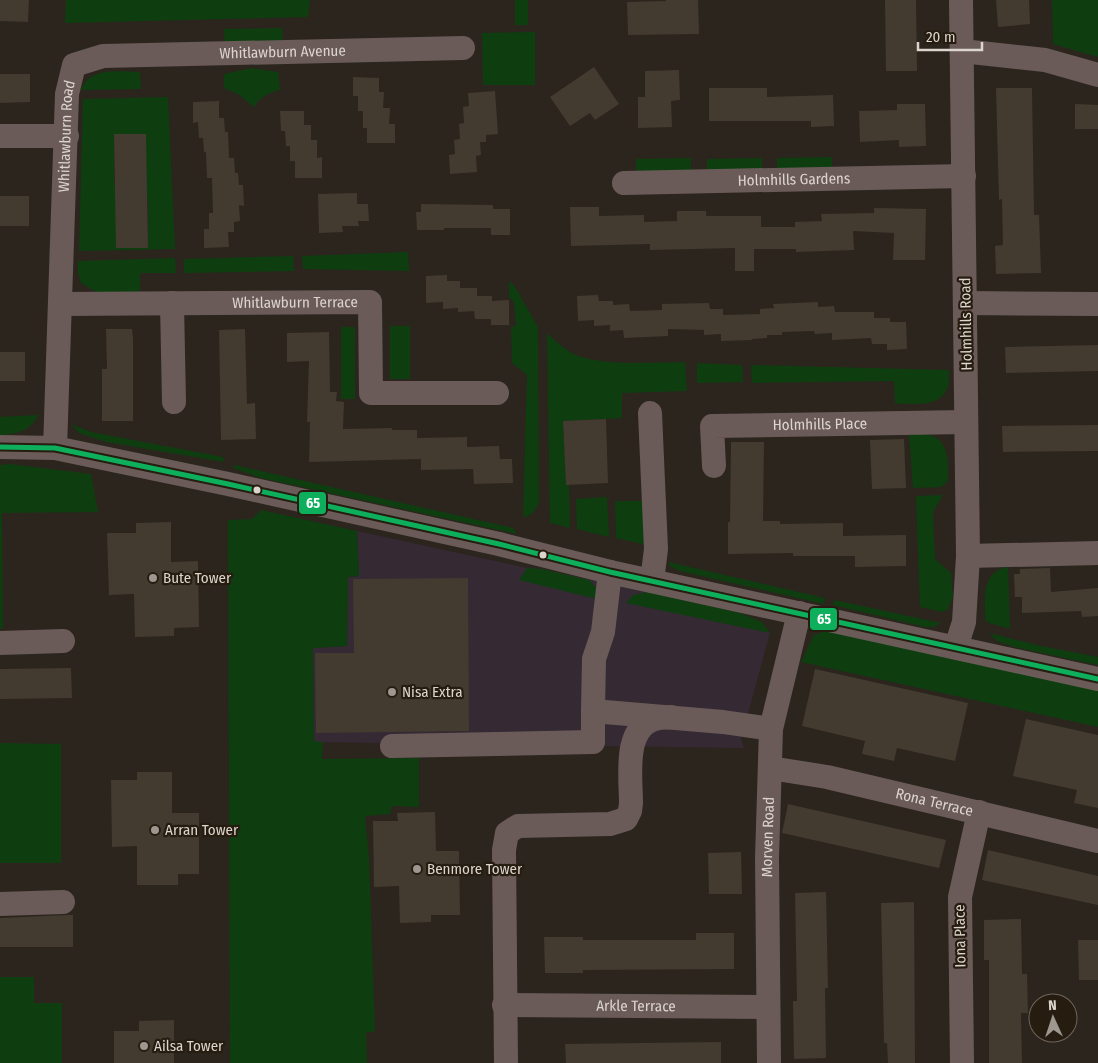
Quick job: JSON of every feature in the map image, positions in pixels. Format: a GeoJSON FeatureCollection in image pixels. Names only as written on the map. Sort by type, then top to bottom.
{"type":"FeatureCollection","features":[{"type":"Feature","properties":{"kind":"street","name":"Holmhills Road"},"geometry":{"type":"LineString","coordinates":[[956,647],[964,622],[968,556],[961,0]]}},
{"type":"Feature","properties":{"kind":"street","name":"Whitlawburn Avenue"},"geometry":{"type":"LineString","coordinates":[[103,56],[463,48]]}},
{"type":"Feature","properties":{"kind":"street"},"geometry":{"type":"LineString","coordinates":[[962,52],[1045,60],[1098,75]]}},
{"type":"Feature","properties":{"kind":"street","name":"Whitlawburn Road"},"geometry":{"type":"LineString","coordinates":[[55,448],[67,94],[74,65],[103,56]]}},
{"type":"Feature","properties":{"kind":"street"},"geometry":{"type":"LineString","coordinates":[[0,136],[66,136]]}},
{"type":"Feature","properties":{"kind":"street","name":"Holmhills Gardens"},"geometry":{"type":"LineString","coordinates":[[624,183],[964,176]]}},
{"type":"Feature","properties":{"kind":"street","name":"Whitlawburn Terrace"},"geometry":{"type":"LineString","coordinates":[[61,304],[370,302],[371,394],[497,392]]}},
{"type":"Feature","properties":{"kind":"street"},"geometry":{"type":"LineString","coordinates":[[172,303],[174,402]]}},
{"type":"Feature","properties":{"kind":"street"},"geometry":{"type":"LineString","coordinates":[[966,304],[1098,304]]}},
{"type":"Feature","properties":{"kind":"street"},"geometry":{"type":"LineString","coordinates":[[650,413],[656,550],[652,581]]}},
{"type":"Feature","properties":{"kind":"street","name":"Holmhills Place"},"geometry":{"type":"LineString","coordinates":[[714,466],[712,426],[966,422]]}},
{"type":"Feature","properties":{"kind":"street"},"geometry":{"type":"LineString","coordinates":[[0,448],[55,448],[228,484],[441,531],[610,572],[1098,679]]}},
{"type":"Feature","properties":{"kind":"street"},"geometry":{"type":"LineString","coordinates":[[968,556],[1098,553]]}},
{"type":"Feature","properties":{"kind":"street"},"geometry":{"type":"LineString","coordinates":[[392,746],[593,742],[594,659],[603,632],[610,572]]}},
{"type":"Feature","properties":{"kind":"street","name":"Morven Road"},"geometry":{"type":"LineString","coordinates":[[769,1063],[767,858],[771,729],[799,613]]}},
{"type":"Feature","properties":{"kind":"street"},"geometry":{"type":"LineString","coordinates":[[0,643],[63,641]]}},
{"type":"Feature","properties":{"kind":"street"},"geometry":{"type":"LineString","coordinates":[[593,711],[723,722],[771,729]]}},
{"type":"Feature","properties":{"kind":"street"},"geometry":{"type":"LineString","coordinates":[[506,1063],[504,850],[507,833],[518,826],[610,824],[626,819],[631,803],[634,737],[642,725],[655,719],[671,717]]}},
{"type":"Feature","properties":{"kind":"street","name":"Rona Terrace"},"geometry":{"type":"LineString","coordinates":[[770,768],[827,777],[1098,841]]}},
{"type":"Feature","properties":{"kind":"street","name":"Iona Place"},"geometry":{"type":"LineString","coordinates":[[962,1063],[960,897],[979,812]]}},
{"type":"Feature","properties":{"kind":"street"},"geometry":{"type":"LineString","coordinates":[[0,904],[63,902]]}},
{"type":"Feature","properties":{"kind":"street","name":"Arkle Terrace"},"geometry":{"type":"LineString","coordinates":[[504,1005],[768,1007]]}},
{"type":"Feature","properties":{"kind":"shaded area"},"geometry":{"type":"Polygon","coordinates":[[[357,531],[527,568],[542,569],[740,613],[762,622],[770,633],[741,739],[744,748],[314,742],[313,648],[347,646],[348,577],[359,576],[357,531]]]}},
{"type":"Feature","properties":{"kind":"green space"},"geometry":{"type":"Polygon","coordinates":[[[66,0],[310,0],[308,17],[65,23],[66,0]]]}},
{"type":"Feature","properties":{"kind":"green space"},"geometry":{"type":"Polygon","coordinates":[[[515,0],[528,0],[528,25],[515,25],[515,0]]]}},
{"type":"Feature","properties":{"kind":"green space"},"geometry":{"type":"Polygon","coordinates":[[[1052,0],[1098,0],[1098,57],[1053,44],[1052,0]]]}},
{"type":"Feature","properties":{"kind":"green space"},"geometry":{"type":"Polygon","coordinates":[[[282,28],[283,47],[225,48],[224,29],[282,28]]]}},
{"type":"Feature","properties":{"kind":"green space"},"geometry":{"type":"Polygon","coordinates":[[[535,32],[535,85],[483,85],[482,33],[535,32]]]}},
{"type":"Feature","properties":{"kind":"green space"},"geometry":{"type":"Polygon","coordinates":[[[251,68],[278,72],[280,90],[265,96],[254,107],[238,94],[224,88],[224,74],[251,68]]]}},
{"type":"Feature","properties":{"kind":"green space"},"geometry":{"type":"Polygon","coordinates":[[[114,71],[140,72],[141,89],[81,90],[91,77],[98,74],[114,71]]]}},
{"type":"Feature","properties":{"kind":"green space"},"geometry":{"type":"Polygon","coordinates":[[[168,97],[175,249],[79,251],[83,99],[168,97]],[[146,134],[114,135],[114,183],[146,183],[146,134]],[[116,199],[116,248],[148,248],[148,199],[116,199]]]}},
{"type":"Feature","properties":{"kind":"green space"},"geometry":{"type":"Polygon","coordinates":[[[832,157],[832,173],[777,173],[777,158],[832,157]]]}},
{"type":"Feature","properties":{"kind":"green space"},"geometry":{"type":"Polygon","coordinates":[[[691,158],[691,174],[636,174],[636,159],[691,158]]]}},
{"type":"Feature","properties":{"kind":"green space"},"geometry":{"type":"Polygon","coordinates":[[[762,158],[762,173],[707,174],[707,159],[762,158]]]}},
{"type":"Feature","properties":{"kind":"green space"},"geometry":{"type":"Polygon","coordinates":[[[408,252],[409,271],[303,269],[302,256],[408,252]]]}},
{"type":"Feature","properties":{"kind":"green space"},"geometry":{"type":"Polygon","coordinates":[[[293,256],[294,271],[184,273],[184,259],[293,256]]]}},
{"type":"Feature","properties":{"kind":"green space"},"geometry":{"type":"Polygon","coordinates":[[[175,258],[176,273],[140,273],[140,295],[100,294],[81,283],[78,273],[78,261],[175,258]]]}},
{"type":"Feature","properties":{"kind":"green space"},"geometry":{"type":"Polygon","coordinates":[[[509,281],[514,285],[538,327],[539,503],[533,513],[523,517],[527,375],[512,363],[511,327],[516,326],[514,302],[509,297],[509,281]]]}},
{"type":"Feature","properties":{"kind":"green space"},"geometry":{"type":"Polygon","coordinates":[[[390,326],[410,326],[410,379],[390,379],[390,326]]]}},
{"type":"Feature","properties":{"kind":"green space"},"geometry":{"type":"Polygon","coordinates":[[[341,327],[355,327],[355,399],[341,399],[341,327]]]}},
{"type":"Feature","properties":{"kind":"green space"},"geometry":{"type":"Polygon","coordinates":[[[547,333],[572,353],[593,360],[633,363],[685,362],[687,391],[622,393],[622,418],[563,421],[566,484],[569,485],[570,528],[550,523],[547,333]]]}},
{"type":"Feature","properties":{"kind":"green space"},"geometry":{"type":"Polygon","coordinates":[[[697,363],[742,365],[743,382],[697,383],[697,363]]]}},
{"type":"Feature","properties":{"kind":"green space"},"geometry":{"type":"Polygon","coordinates":[[[751,365],[949,370],[949,380],[944,393],[933,402],[895,404],[894,381],[752,383],[751,365]]]}},
{"type":"Feature","properties":{"kind":"green space"},"geometry":{"type":"Polygon","coordinates":[[[38,415],[32,425],[23,431],[0,435],[0,417],[38,415]]]}},
{"type":"Feature","properties":{"kind":"green space"},"geometry":{"type":"Polygon","coordinates":[[[71,424],[91,432],[223,457],[224,462],[106,442],[79,433],[71,424]]]}},
{"type":"Feature","properties":{"kind":"green space"},"geometry":{"type":"Polygon","coordinates":[[[909,435],[929,435],[936,437],[941,442],[948,460],[948,481],[941,487],[913,488],[909,435]]]}},
{"type":"Feature","properties":{"kind":"green space"},"geometry":{"type":"Polygon","coordinates":[[[10,464],[91,474],[98,512],[2,513],[3,628],[0,629],[0,465],[10,464]]]}},
{"type":"Feature","properties":{"kind":"green space"},"geometry":{"type":"Polygon","coordinates":[[[234,465],[513,528],[517,534],[261,478],[233,468],[234,465]]]}},
{"type":"Feature","properties":{"kind":"green space"},"geometry":{"type":"Polygon","coordinates":[[[943,495],[933,512],[935,559],[951,573],[953,596],[948,609],[943,612],[920,607],[916,496],[943,495]]]}},
{"type":"Feature","properties":{"kind":"green space"},"geometry":{"type":"Polygon","coordinates":[[[607,497],[609,537],[577,529],[576,499],[607,497]]]}},
{"type":"Feature","properties":{"kind":"green space"},"geometry":{"type":"Polygon","coordinates":[[[615,501],[646,501],[647,545],[616,538],[615,501]]]}},
{"type":"Feature","properties":{"kind":"green space"},"geometry":{"type":"Polygon","coordinates":[[[261,510],[357,531],[359,576],[348,577],[347,646],[313,648],[314,741],[323,742],[322,759],[419,758],[419,807],[392,806],[390,814],[365,816],[369,857],[375,1031],[366,1033],[367,1063],[230,1063],[228,520],[252,519],[261,510]]]}},
{"type":"Feature","properties":{"kind":"green space"},"geometry":{"type":"Polygon","coordinates":[[[668,562],[825,598],[824,604],[680,571],[671,567],[668,562]]]}},
{"type":"Feature","properties":{"kind":"green space"},"geometry":{"type":"Polygon","coordinates":[[[1008,567],[1010,629],[985,620],[985,595],[989,580],[993,574],[1008,567]]]}},
{"type":"Feature","properties":{"kind":"green space"},"geometry":{"type":"Polygon","coordinates":[[[527,568],[542,569],[589,580],[600,592],[597,599],[519,580],[527,568]]]}},
{"type":"Feature","properties":{"kind":"green space"},"geometry":{"type":"Polygon","coordinates":[[[647,592],[740,613],[762,622],[770,633],[626,603],[633,595],[647,592]]]}},
{"type":"Feature","properties":{"kind":"green space"},"geometry":{"type":"Polygon","coordinates":[[[834,600],[941,623],[934,627],[925,627],[833,605],[834,600]]]}},
{"type":"Feature","properties":{"kind":"green space"},"geometry":{"type":"Polygon","coordinates":[[[832,629],[1098,686],[1098,727],[801,662],[814,635],[832,629]]]}},
{"type":"Feature","properties":{"kind":"green space"},"geometry":{"type":"Polygon","coordinates":[[[989,633],[1041,646],[1098,657],[1098,665],[1014,647],[997,641],[989,633]]]}},
{"type":"Feature","properties":{"kind":"green space"},"geometry":{"type":"Polygon","coordinates":[[[0,743],[61,744],[61,863],[0,863],[0,743]]]}},
{"type":"Feature","properties":{"kind":"green space"},"geometry":{"type":"Polygon","coordinates":[[[0,977],[34,977],[34,1003],[62,1003],[62,1063],[0,1063],[0,977]]]}},
{"type":"Feature","properties":{"kind":"building"},"geometry":{"type":"Polygon","coordinates":[[[0,0],[29,0],[28,22],[0,21],[0,0]]]}},
{"type":"Feature","properties":{"kind":"building"},"geometry":{"type":"Polygon","coordinates":[[[698,0],[699,34],[628,35],[627,2],[698,0]]]}},
{"type":"Feature","properties":{"kind":"building"},"geometry":{"type":"Polygon","coordinates":[[[885,0],[916,0],[917,71],[886,71],[885,0]]]}},
{"type":"Feature","properties":{"kind":"building"},"geometry":{"type":"Polygon","coordinates":[[[996,0],[1029,0],[1030,24],[998,27],[996,0]]]}},
{"type":"Feature","properties":{"kind":"building"},"geometry":{"type":"Polygon","coordinates":[[[594,67],[619,104],[595,120],[590,113],[570,126],[550,97],[594,67]]]}},
{"type":"Feature","properties":{"kind":"building"},"geometry":{"type":"Polygon","coordinates":[[[679,70],[680,100],[671,101],[672,127],[638,128],[638,97],[645,97],[645,71],[679,70]]]}},
{"type":"Feature","properties":{"kind":"building"},"geometry":{"type":"Polygon","coordinates":[[[0,74],[30,74],[30,102],[0,103],[0,74]]]}},
{"type":"Feature","properties":{"kind":"building"},"geometry":{"type":"Polygon","coordinates":[[[353,77],[379,78],[379,92],[384,92],[383,108],[390,108],[389,124],[395,124],[395,143],[367,143],[367,128],[363,128],[363,111],[358,111],[358,96],[353,96],[353,77]]]}},
{"type":"Feature","properties":{"kind":"building"},"geometry":{"type":"Polygon","coordinates":[[[709,88],[767,88],[767,97],[833,95],[834,126],[811,127],[811,121],[709,121],[709,88]]]}},
{"type":"Feature","properties":{"kind":"building"},"geometry":{"type":"Polygon","coordinates":[[[996,88],[1032,88],[1034,215],[1039,215],[1041,273],[996,274],[995,246],[1003,245],[1002,199],[999,200],[996,88]]]}},
{"type":"Feature","properties":{"kind":"building"},"geometry":{"type":"Polygon","coordinates":[[[495,91],[498,134],[486,135],[486,142],[480,142],[481,155],[476,156],[477,172],[450,174],[449,155],[455,154],[454,140],[460,139],[459,124],[464,123],[463,107],[469,106],[468,93],[495,91]]]}},
{"type":"Feature","properties":{"kind":"building"},"geometry":{"type":"Polygon","coordinates":[[[219,101],[219,118],[224,118],[225,132],[228,132],[229,158],[234,158],[235,173],[238,173],[239,185],[243,185],[244,206],[239,205],[240,221],[234,222],[234,232],[228,232],[229,247],[204,248],[204,229],[209,229],[209,213],[213,213],[212,178],[207,178],[206,152],[204,152],[203,138],[199,138],[198,122],[193,123],[193,102],[219,101]]]}},
{"type":"Feature","properties":{"kind":"building"},"geometry":{"type":"Polygon","coordinates":[[[897,104],[925,104],[926,146],[899,147],[899,140],[860,142],[859,111],[897,110],[897,104]]]}},
{"type":"Feature","properties":{"kind":"building"},"geometry":{"type":"Polygon","coordinates":[[[1075,104],[1098,105],[1098,129],[1075,129],[1075,104]]]}},
{"type":"Feature","properties":{"kind":"building"},"geometry":{"type":"Polygon","coordinates":[[[280,111],[304,111],[304,125],[311,125],[311,140],[317,140],[317,158],[322,157],[322,178],[295,178],[295,161],[290,161],[290,146],[286,146],[285,131],[281,131],[280,111]]]}},
{"type":"Feature","properties":{"kind":"building"},"geometry":{"type":"Polygon","coordinates":[[[114,134],[146,134],[148,248],[116,248],[114,134]]]}},
{"type":"Feature","properties":{"kind":"building"},"geometry":{"type":"Polygon","coordinates":[[[357,193],[357,204],[368,204],[369,221],[358,221],[359,226],[342,226],[343,232],[319,233],[318,194],[357,193]]]}},
{"type":"Feature","properties":{"kind":"building"},"geometry":{"type":"Polygon","coordinates":[[[0,196],[29,196],[29,226],[0,226],[0,196]]]}},
{"type":"Feature","properties":{"kind":"building"},"geometry":{"type":"Polygon","coordinates":[[[421,204],[493,205],[493,209],[510,209],[510,235],[491,235],[491,228],[417,230],[416,212],[421,212],[421,204]]]}},
{"type":"Feature","properties":{"kind":"building"},"geometry":{"type":"Polygon","coordinates":[[[570,207],[599,207],[599,216],[644,215],[644,222],[677,221],[677,211],[706,211],[706,216],[761,216],[761,227],[795,227],[795,222],[822,221],[821,214],[874,213],[874,208],[926,209],[925,260],[893,260],[894,233],[853,231],[854,250],[796,252],[796,249],[754,249],[754,271],[735,271],[735,248],[650,250],[650,244],[571,246],[570,207]]]}},
{"type":"Feature","properties":{"kind":"building"},"geometry":{"type":"Polygon","coordinates":[[[447,275],[447,281],[460,281],[460,288],[477,288],[477,296],[492,296],[492,301],[509,300],[509,325],[491,325],[491,319],[475,319],[474,311],[458,312],[458,308],[443,309],[443,302],[426,303],[426,276],[447,275]]]}},
{"type":"Feature","properties":{"kind":"building"},"geometry":{"type":"Polygon","coordinates":[[[598,295],[599,301],[613,301],[613,305],[629,304],[630,311],[662,310],[662,304],[709,303],[710,309],[723,309],[723,315],[760,314],[760,309],[774,308],[773,304],[818,302],[818,307],[834,306],[835,312],[874,312],[874,318],[890,318],[890,322],[906,322],[907,349],[887,350],[887,344],[872,344],[871,338],[832,340],[832,333],[815,334],[814,331],[782,332],[782,335],[767,335],[767,338],[721,341],[721,334],[704,335],[704,330],[668,329],[668,336],[624,338],[623,330],[610,331],[610,325],[594,326],[594,320],[578,321],[577,296],[598,295]]]}},
{"type":"Feature","properties":{"kind":"building"},"geometry":{"type":"Polygon","coordinates":[[[106,329],[132,329],[133,421],[102,421],[102,369],[107,369],[106,329]]]}},
{"type":"Feature","properties":{"kind":"building"},"geometry":{"type":"Polygon","coordinates":[[[245,329],[247,404],[255,403],[256,439],[221,440],[219,330],[245,329]]]}},
{"type":"Feature","properties":{"kind":"building"},"geometry":{"type":"Polygon","coordinates":[[[329,332],[330,392],[337,392],[336,401],[344,402],[343,429],[392,428],[392,430],[417,430],[417,438],[467,437],[467,447],[499,446],[500,459],[512,459],[513,483],[474,484],[473,469],[421,470],[421,459],[309,462],[310,422],[307,422],[309,361],[287,362],[287,333],[329,332]]]}},
{"type":"Feature","properties":{"kind":"building"},"geometry":{"type":"Polygon","coordinates":[[[1098,345],[1098,371],[1006,373],[1005,347],[1098,345]]]}},
{"type":"Feature","properties":{"kind":"building"},"geometry":{"type":"Polygon","coordinates":[[[0,352],[25,352],[25,381],[0,381],[0,352]]]}},
{"type":"Feature","properties":{"kind":"building"},"geometry":{"type":"Polygon","coordinates":[[[606,419],[608,483],[566,485],[563,421],[606,419]]]}},
{"type":"Feature","properties":{"kind":"building"},"geometry":{"type":"Polygon","coordinates":[[[1098,425],[1098,451],[1003,452],[1002,426],[1098,425]]]}},
{"type":"Feature","properties":{"kind":"building"},"geometry":{"type":"Polygon","coordinates":[[[904,439],[906,488],[872,489],[870,440],[904,439]]]}},
{"type":"Feature","properties":{"kind":"building"},"geometry":{"type":"Polygon","coordinates":[[[731,442],[764,442],[763,521],[780,521],[780,524],[843,523],[843,536],[906,535],[906,566],[855,567],[855,556],[793,556],[793,553],[728,554],[731,442]]]}},
{"type":"Feature","properties":{"kind":"building","name":"Bute Tower"},"geometry":{"type":"Polygon","coordinates":[[[171,522],[171,562],[198,561],[199,627],[174,628],[174,636],[135,637],[134,594],[109,595],[107,533],[136,533],[136,523],[171,522]]]}},
{"type":"Feature","properties":{"kind":"building"},"geometry":{"type":"Polygon","coordinates":[[[1050,568],[1051,592],[1098,588],[1098,616],[1082,617],[1081,611],[1022,613],[1022,597],[1015,597],[1014,574],[1020,574],[1020,569],[1050,568]]]}},
{"type":"Feature","properties":{"kind":"building","name":"Nisa Extra"},"geometry":{"type":"Polygon","coordinates":[[[468,578],[469,731],[316,733],[315,653],[354,653],[353,579],[468,578]]]}},
{"type":"Feature","properties":{"kind":"building"},"geometry":{"type":"Polygon","coordinates":[[[71,668],[72,698],[0,699],[0,669],[71,668]]]}},
{"type":"Feature","properties":{"kind":"building"},"geometry":{"type":"Polygon","coordinates":[[[815,669],[968,703],[955,761],[897,748],[894,761],[862,754],[865,741],[802,726],[815,669]]]}},
{"type":"Feature","properties":{"kind":"building"},"geometry":{"type":"Polygon","coordinates":[[[1026,719],[1098,735],[1098,808],[1074,803],[1077,790],[1013,776],[1026,719]]]}},
{"type":"Feature","properties":{"kind":"building","name":"Arran Tower"},"geometry":{"type":"Polygon","coordinates":[[[137,772],[172,772],[172,813],[199,813],[199,874],[178,874],[178,885],[137,885],[137,846],[112,847],[111,780],[137,780],[137,772]]]}},
{"type":"Feature","properties":{"kind":"building"},"geometry":{"type":"Polygon","coordinates":[[[788,804],[946,840],[939,868],[782,833],[788,804]]]}},
{"type":"Feature","properties":{"kind":"building","name":"Benmore Tower"},"geometry":{"type":"Polygon","coordinates":[[[435,812],[436,851],[459,851],[460,915],[431,915],[431,922],[400,923],[399,886],[374,887],[373,821],[398,821],[397,813],[435,812]]]}},
{"type":"Feature","properties":{"kind":"building"},"geometry":{"type":"Polygon","coordinates":[[[988,850],[1098,876],[1098,905],[982,880],[988,850]]]}},
{"type":"Feature","properties":{"kind":"building"},"geometry":{"type":"Polygon","coordinates":[[[741,852],[742,894],[709,894],[708,853],[741,852]]]}},
{"type":"Feature","properties":{"kind":"building"},"geometry":{"type":"Polygon","coordinates":[[[826,892],[828,988],[825,988],[826,1058],[794,1059],[793,1001],[797,1001],[795,893],[826,892]]]}},
{"type":"Feature","properties":{"kind":"building"},"geometry":{"type":"Polygon","coordinates":[[[914,902],[915,1063],[888,1063],[887,1043],[884,1043],[881,903],[914,902]]]}},
{"type":"Feature","properties":{"kind":"building"},"geometry":{"type":"Polygon","coordinates":[[[73,915],[73,947],[0,947],[0,918],[73,915]]]}},
{"type":"Feature","properties":{"kind":"building"},"geometry":{"type":"Polygon","coordinates":[[[1021,919],[1022,974],[1027,974],[1028,1013],[1021,1013],[1022,1063],[989,1063],[989,960],[984,960],[984,920],[1021,919]]]}},
{"type":"Feature","properties":{"kind":"building"},"geometry":{"type":"Polygon","coordinates":[[[696,933],[734,933],[734,969],[583,970],[583,973],[545,973],[544,937],[583,937],[583,940],[696,940],[696,933]]]}},
{"type":"Feature","properties":{"kind":"building"},"geometry":{"type":"Polygon","coordinates":[[[1078,940],[1098,940],[1098,980],[1079,980],[1078,940]]]}},
{"type":"Feature","properties":{"kind":"building","name":"Ailsa Tower"},"geometry":{"type":"Polygon","coordinates":[[[174,1020],[174,1063],[114,1063],[114,1031],[139,1031],[139,1021],[174,1020]]]}},
{"type":"Feature","properties":{"kind":"building"},"geometry":{"type":"Polygon","coordinates":[[[721,1042],[721,1063],[566,1063],[565,1044],[721,1042]]]}},
{"type":"Feature","properties":{"kind":"transit line","name":"65"},"geometry":{"type":"LineString","coordinates":[[0,447],[55,448],[228,484],[499,544],[610,572],[1098,679]]}},
{"type":"Feature","properties":{"kind":"place","name":"Bute Tower"},"geometry":{"type":"Point","coordinates":[153,578]}},
{"type":"Feature","properties":{"kind":"place","name":"Nisa Extra"},"geometry":{"type":"Point","coordinates":[392,692]}},
{"type":"Feature","properties":{"kind":"place","name":"Arran Tower"},"geometry":{"type":"Point","coordinates":[155,830]}},
{"type":"Feature","properties":{"kind":"place","name":"Benmore Tower"},"geometry":{"type":"Point","coordinates":[417,869]}},
{"type":"Feature","properties":{"kind":"place","name":"Ailsa Tower"},"geometry":{"type":"Point","coordinates":[144,1046]}}]}
